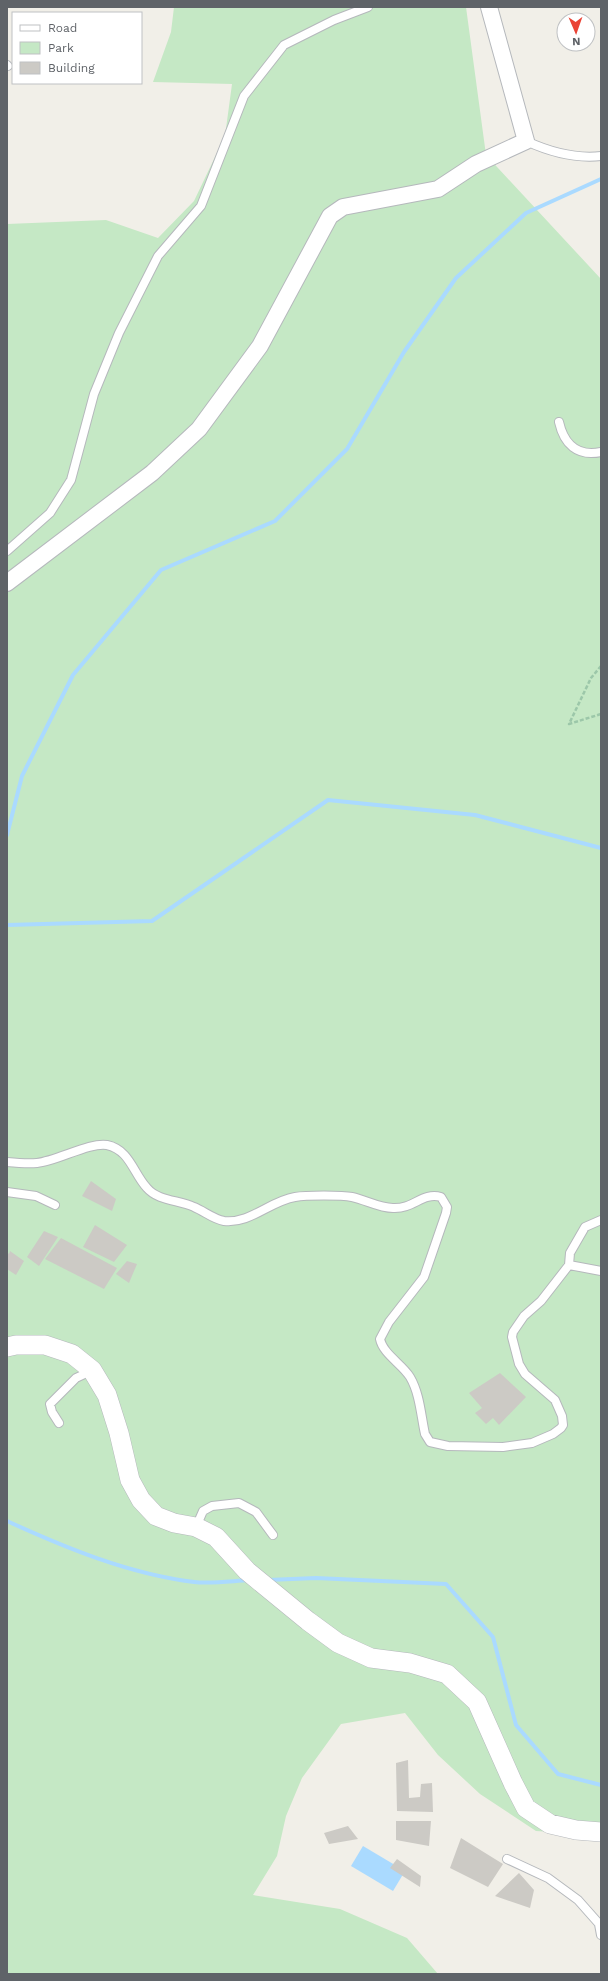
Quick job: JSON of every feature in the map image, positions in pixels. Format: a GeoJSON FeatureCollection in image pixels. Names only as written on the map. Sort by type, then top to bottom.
{"type":"FeatureCollection","features":[{"type":"Feature","properties":{"kind":"street"},"geometry":{"type":"LineString","coordinates":[[7,583],[152,473],[199,429],[260,346],[330,216],[343,207],[438,189],[476,164],[526,141],[489,7]]}},
{"type":"Feature","properties":{"kind":"street"},"geometry":{"type":"LineString","coordinates":[[7,1347],[16,1345],[45,1345],[72,1354],[92,1370],[107,1395],[119,1433],[130,1480],[141,1500],[156,1516],[174,1523],[196,1527],[216,1537],[247,1571],[308,1621],[338,1643],[371,1658],[410,1663],[447,1674],[477,1702],[512,1783],[526,1808],[550,1824],[576,1830],[601,1832]]}},
{"type":"Feature","properties":{"kind":"lane"},"geometry":{"type":"LineString","coordinates":[[7,551],[50,513],[71,480],[94,394],[119,333],[158,256],[201,206],[244,96],[284,45],[334,20],[368,7]]}},
{"type":"Feature","properties":{"kind":"lane"},"geometry":{"type":"LineString","coordinates":[[526,141],[542,148],[576,157],[601,156]]}},
{"type":"Feature","properties":{"kind":"lane"},"geometry":{"type":"LineString","coordinates":[[559,422],[562,433],[572,449],[581,452],[601,452]]}},
{"type":"Feature","properties":{"kind":"lane"},"geometry":{"type":"LineString","coordinates":[[7,1162],[37,1163],[57,1159],[94,1146],[105,1145],[118,1150],[129,1158],[146,1188],[154,1194],[188,1204],[223,1220],[237,1221],[276,1203],[295,1197],[352,1197],[376,1206],[394,1208],[415,1204],[422,1198],[433,1195],[441,1197],[447,1207],[446,1213],[424,1277],[389,1322],[380,1339],[384,1348],[409,1376],[416,1388],[427,1438],[430,1442],[448,1446],[503,1447],[532,1443],[553,1434],[561,1428],[563,1425],[562,1416],[555,1400],[525,1374],[519,1364],[512,1337],[513,1332],[524,1316],[541,1301],[569,1265],[570,1253],[585,1227],[601,1220]]}},
{"type":"Feature","properties":{"kind":"lane"},"geometry":{"type":"LineString","coordinates":[[7,1192],[36,1196],[55,1205]]}},
{"type":"Feature","properties":{"kind":"lane"},"geometry":{"type":"LineString","coordinates":[[569,1265],[601,1271]]}},
{"type":"Feature","properties":{"kind":"lane"},"geometry":{"type":"LineString","coordinates":[[59,1423],[52,1412],[50,1404],[76,1378],[92,1370]]}},
{"type":"Feature","properties":{"kind":"lane"},"geometry":{"type":"LineString","coordinates":[[196,1527],[203,1511],[212,1506],[239,1503],[256,1512],[273,1535]]}},
{"type":"Feature","properties":{"kind":"lane"},"geometry":{"type":"LineString","coordinates":[[507,1859],[552,1881],[578,1900],[600,1925],[601,1935]]}},
{"type":"Feature","properties":{"kind":"path"},"geometry":{"type":"LineString","coordinates":[[601,666],[591,678],[569,724],[601,714]]}},
{"type":"Feature","properties":{"kind":"green space"},"geometry":{"type":"Polygon","coordinates":[[[174,7],[466,7],[486,155],[601,279],[601,1835],[536,1831],[480,1794],[438,1755],[405,1713],[341,1724],[302,1778],[286,1816],[277,1856],[253,1895],[340,1909],[407,1938],[438,1974],[7,1974],[7,224],[106,220],[158,238],[194,201],[225,136],[232,84],[153,82],[171,32],[174,7]]]}},
{"type":"Feature","properties":{"kind":"water"},"geometry":{"type":"Polygon","coordinates":[[[363,1846],[405,1871],[393,1891],[351,1866],[363,1846]]]}},
{"type":"Feature","properties":{"kind":"building"},"geometry":{"type":"Polygon","coordinates":[[[91,1181],[116,1199],[112,1211],[82,1196],[91,1181]]]}},
{"type":"Feature","properties":{"kind":"building"},"geometry":{"type":"Polygon","coordinates":[[[95,1225],[127,1245],[114,1262],[83,1247],[95,1225]]]}},
{"type":"Feature","properties":{"kind":"building"},"geometry":{"type":"Polygon","coordinates":[[[44,1231],[58,1237],[39,1266],[27,1257],[44,1231]]]}},
{"type":"Feature","properties":{"kind":"building"},"geometry":{"type":"Polygon","coordinates":[[[61,1238],[117,1268],[104,1289],[45,1259],[61,1238]]]}},
{"type":"Feature","properties":{"kind":"building"},"geometry":{"type":"Polygon","coordinates":[[[10,1251],[24,1261],[16,1275],[7,1269],[7,1252],[9,1254],[10,1251]]]}},
{"type":"Feature","properties":{"kind":"building"},"geometry":{"type":"Polygon","coordinates":[[[127,1261],[137,1264],[129,1283],[116,1274],[127,1261]]]}},
{"type":"Feature","properties":{"kind":"building"},"geometry":{"type":"Polygon","coordinates":[[[500,1373],[526,1397],[499,1425],[493,1418],[486,1424],[475,1413],[482,1408],[469,1393],[500,1373]]]}},
{"type":"Feature","properties":{"kind":"building"},"geometry":{"type":"Polygon","coordinates":[[[408,1760],[409,1798],[420,1797],[421,1784],[432,1783],[433,1812],[397,1811],[396,1763],[408,1760]]]}},
{"type":"Feature","properties":{"kind":"building"},"geometry":{"type":"Polygon","coordinates":[[[396,1821],[431,1821],[429,1846],[396,1840],[396,1821]]]}},
{"type":"Feature","properties":{"kind":"building"},"geometry":{"type":"Polygon","coordinates":[[[348,1826],[358,1839],[329,1844],[324,1833],[348,1826]]]}},
{"type":"Feature","properties":{"kind":"building"},"geometry":{"type":"Polygon","coordinates":[[[461,1838],[503,1864],[488,1887],[450,1868],[461,1838]]]}},
{"type":"Feature","properties":{"kind":"building"},"geometry":{"type":"Polygon","coordinates":[[[397,1859],[421,1876],[420,1887],[390,1868],[397,1859]]]}},
{"type":"Feature","properties":{"kind":"building"},"geometry":{"type":"Polygon","coordinates":[[[519,1873],[534,1890],[530,1908],[495,1896],[519,1873]]]}},
{"type":"Feature","properties":{"kind":"waterway"},"geometry":{"type":"LineString","coordinates":[[7,835],[22,776],[73,675],[161,570],[275,521],[347,449],[404,352],[456,278],[526,213],[601,179]]}},
{"type":"Feature","properties":{"kind":"waterway"},"geometry":{"type":"LineString","coordinates":[[7,925],[152,921],[328,800],[475,815],[601,848]]}},
{"type":"Feature","properties":{"kind":"waterway"},"geometry":{"type":"LineString","coordinates":[[7,1521],[98,1559],[146,1573],[201,1583],[249,1580]]}},
{"type":"Feature","properties":{"kind":"waterway"},"geometry":{"type":"LineString","coordinates":[[268,1580],[316,1578],[446,1584],[493,1637],[516,1725],[558,1774],[601,1785]]}}]}
